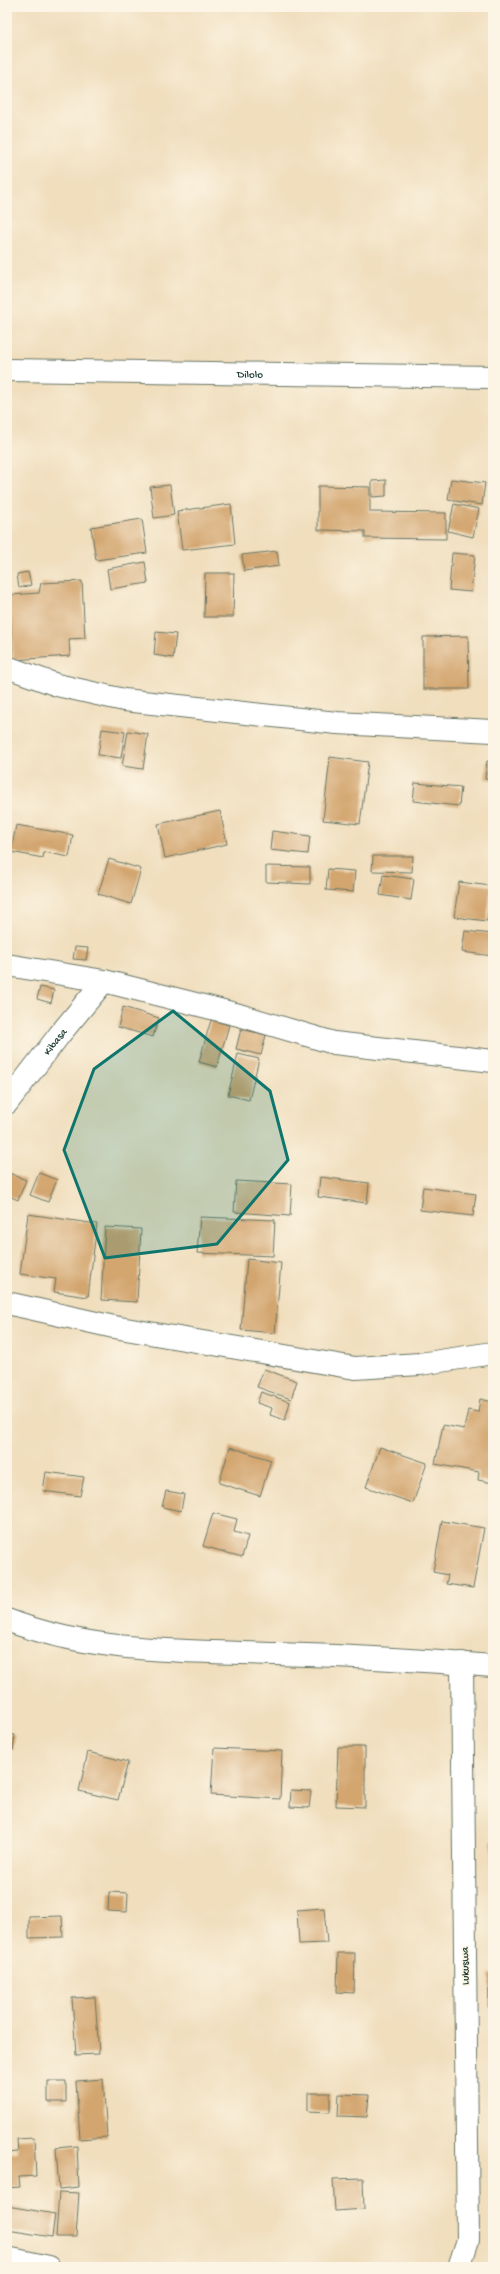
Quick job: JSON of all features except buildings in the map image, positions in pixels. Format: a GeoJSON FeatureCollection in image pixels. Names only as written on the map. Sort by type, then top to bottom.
{"type":"FeatureCollection","features":[{"type":"Feature","properties":{"kind":"street","name":"Dilolo"},"geometry":{"type":"LineString","coordinates":[[7,370],[493,377]]}},
{"type":"Feature","properties":{"kind":"street"},"geometry":{"type":"LineString","coordinates":[[7,667],[57,685],[124,700],[337,723],[493,731]]}},
{"type":"Feature","properties":{"kind":"street"},"geometry":{"type":"LineString","coordinates":[[7,965],[104,981],[238,1015],[334,1043],[493,1061]]}},
{"type":"Feature","properties":{"kind":"street","name":"Kibasa"},"geometry":{"type":"LineString","coordinates":[[7,1103],[60,1034],[104,981]]}},
{"type":"Feature","properties":{"kind":"street"},"geometry":{"type":"LineString","coordinates":[[7,1303],[114,1327],[355,1368],[420,1364],[493,1353]]}},
{"type":"Feature","properties":{"kind":"street"},"geometry":{"type":"LineString","coordinates":[[7,1620],[51,1635],[96,1644],[221,1652],[388,1657],[493,1666]]}},
{"type":"Feature","properties":{"kind":"street","name":"Lukuswa"},"geometry":{"type":"LineString","coordinates":[[459,2267],[468,2240],[462,1663]]}},
{"type":"Feature","properties":{"kind":"street"},"geometry":{"type":"LineString","coordinates":[[7,2258],[49,2267]]}},
{"type":"Feature","properties":{"kind":"highlighted area"},"geometry":{"type":"Polygon","coordinates":[[[173,1011],[270,1091],[288,1160],[217,1244],[105,1258],[64,1150],[94,1069],[173,1011]]]}}]}
